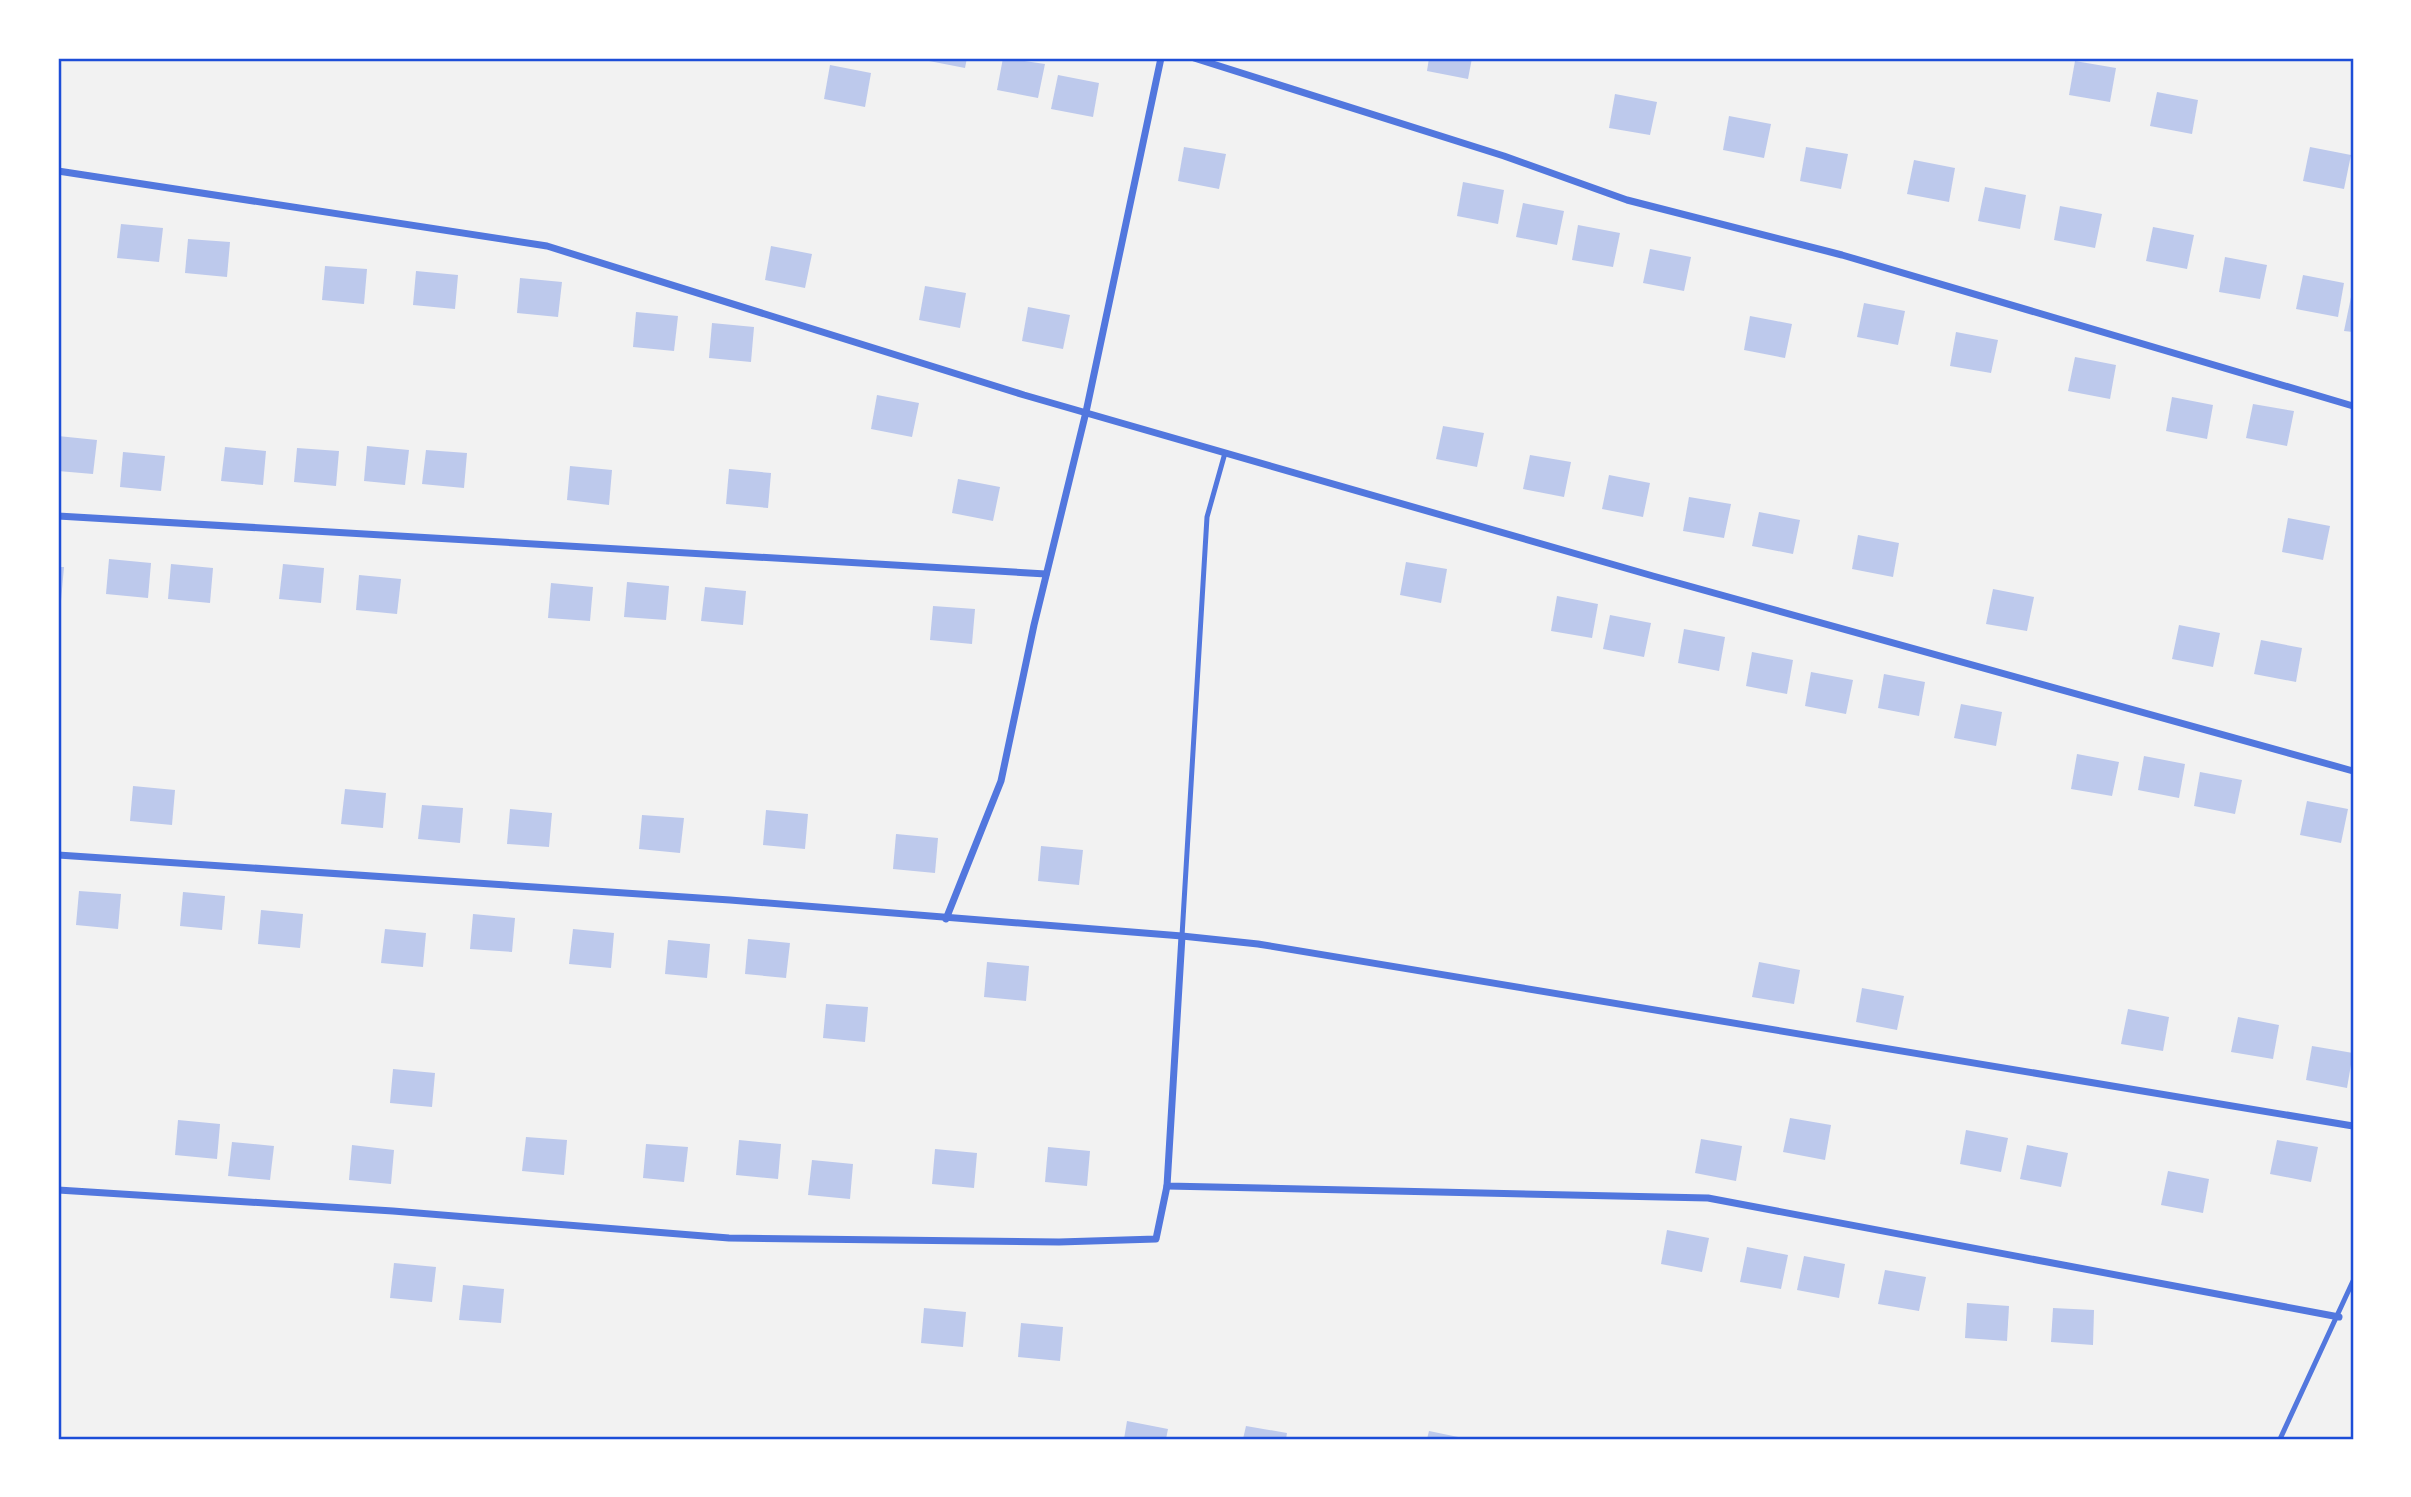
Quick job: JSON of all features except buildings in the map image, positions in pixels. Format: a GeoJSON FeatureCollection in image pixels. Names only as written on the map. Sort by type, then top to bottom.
{"type":"FeatureCollection","features":[{"type":"Feature","properties":{"kind":"street"},"geometry":{"type":"LineString","coordinates":[[946,919],[1001,781],[1046,574],[1086,412],[1161,58]]}},
{"type":"Feature","properties":{"kind":"street"},"geometry":{"type":"LineString","coordinates":[[1194,58],[1504,156],[1627,200],[1842,255],[2353,406]]}},
{"type":"Feature","properties":{"kind":"street"},"geometry":{"type":"LineString","coordinates":[[58,171],[547,246],[1226,453],[1653,576],[2353,771]]}},
{"type":"Feature","properties":{"kind":"street"},"geometry":{"type":"LineString","coordinates":[[58,516],[1046,574]]}},
{"type":"Feature","properties":{"kind":"street"},"geometry":{"type":"LineString","coordinates":[[58,855],[716,899],[1258,944],[2353,1126]]}},
{"type":"Feature","properties":{"kind":"street"},"geometry":{"type":"LineString","coordinates":[[58,1190],[729,1238],[1059,1242],[1156,1239],[1167,1186],[1182,936]]}},
{"type":"Feature","properties":{"kind":"street"},"geometry":{"type":"LineString","coordinates":[[1167,1186],[1708,1198],[2339,1317]]}},
{"type":"Feature","properties":{"kind":"lane"},"geometry":{"type":"LineString","coordinates":[[1182,936],[1206,517],[1226,453]]}},
{"type":"Feature","properties":{"kind":"lane"},"geometry":{"type":"LineString","coordinates":[[2280,1439],[2339,1317],[2353,1281]]}}]}
